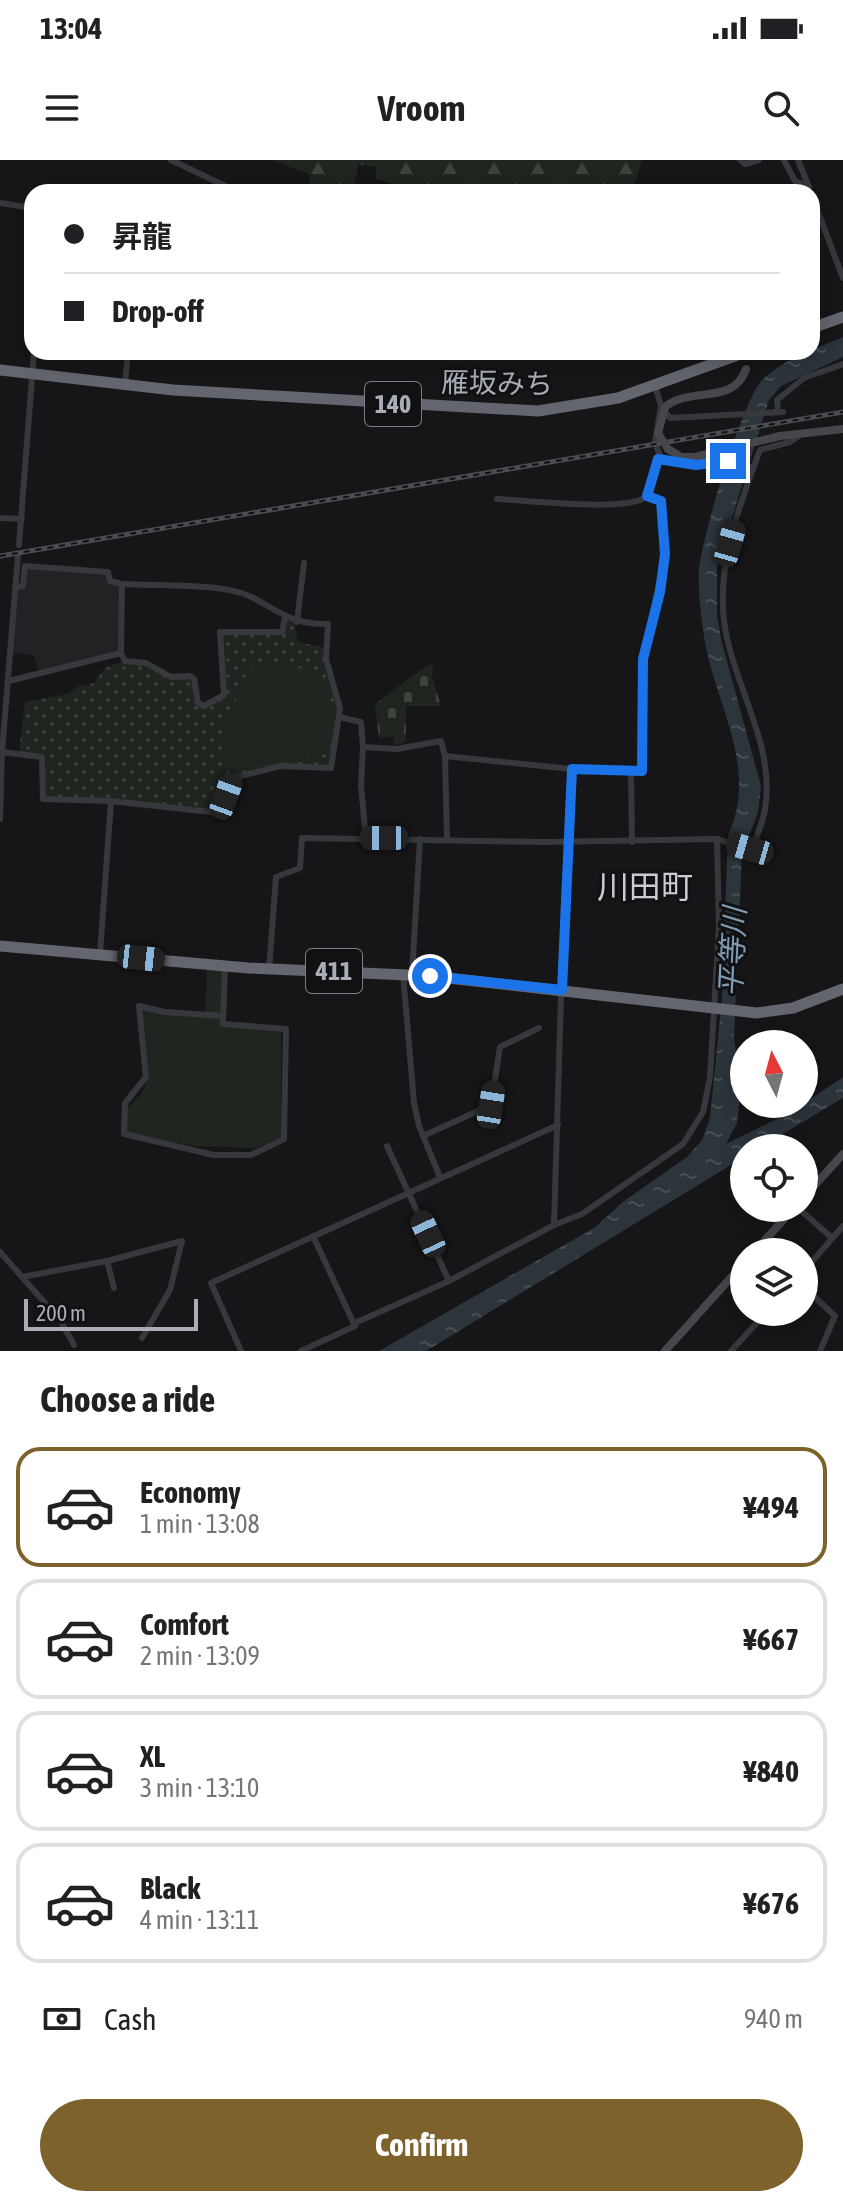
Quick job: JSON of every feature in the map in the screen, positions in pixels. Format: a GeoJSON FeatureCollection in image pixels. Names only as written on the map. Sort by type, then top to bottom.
{"type":"FeatureCollection","features":[{"type":"Feature","properties":{"kind":"highway"},"geometry":{"type":"LineString","coordinates":[[820,325],[843,317]]}},
{"type":"Feature","properties":{"kind":"highway","name":"雁坂みち"},"geometry":{"type":"LineString","coordinates":[[0,370],[125,384],[518,411],[586,405],[655,385],[722,360]]}},
{"type":"Feature","properties":{"kind":"highway","name":"411"},"geometry":{"type":"LineString","coordinates":[[0,946],[225,966],[408,974],[740,1012],[775,1012],[843,989]]}},
{"type":"Feature","properties":{"kind":"street"},"geometry":{"type":"LineString","coordinates":[[171,160],[221,184]]}},
{"type":"Feature","properties":{"kind":"street"},"geometry":{"type":"LineString","coordinates":[[740,160],[745,164],[759,160]]}},
{"type":"Feature","properties":{"kind":"street"},"geometry":{"type":"LineString","coordinates":[[784,160],[799,184]]}},
{"type":"Feature","properties":{"kind":"street"},"geometry":{"type":"LineString","coordinates":[[800,160],[808,184]]}},
{"type":"Feature","properties":{"kind":"street"},"geometry":{"type":"LineString","coordinates":[[0,203],[24,207]]}},
{"type":"Feature","properties":{"kind":"street"},"geometry":{"type":"LineString","coordinates":[[820,218],[843,278]]}},
{"type":"Feature","properties":{"kind":"street"},"geometry":{"type":"LineString","coordinates":[[19,545],[34,360]]}},
{"type":"Feature","properties":{"kind":"street"},"geometry":{"type":"LineString","coordinates":[[125,384],[127,360]]}},
{"type":"Feature","properties":{"kind":"street"},"geometry":{"type":"LineString","coordinates":[[745,360],[746,369],[740,382],[731,389],[680,397],[668,404],[660,415],[658,433],[668,449],[688,457],[803,432],[843,429]]}},
{"type":"Feature","properties":{"kind":"street"},"geometry":{"type":"LineString","coordinates":[[655,385],[661,406],[670,418],[778,413],[777,400],[789,387],[843,364]]}},
{"type":"Feature","properties":{"kind":"street"},"geometry":{"type":"LineString","coordinates":[[497,499],[608,505],[642,501],[647,496],[660,456],[655,442],[661,406]]}},
{"type":"Feature","properties":{"kind":"street"},"geometry":{"type":"LineString","coordinates":[[269,969],[276,877],[300,868],[302,838],[567,842],[717,839],[752,850],[765,811],[766,776],[727,639],[722,589],[730,543],[751,467],[760,450],[790,442],[803,432]]}},
{"type":"Feature","properties":{"kind":"street"},"geometry":{"type":"LineString","coordinates":[[660,456],[696,465],[728,461],[751,467]]}},
{"type":"Feature","properties":{"kind":"street"},"geometry":{"type":"LineString","coordinates":[[445,756],[572,769],[642,771],[643,659],[660,592],[665,554],[661,501],[647,496]]}},
{"type":"Feature","properties":{"kind":"street"},"geometry":{"type":"LineString","coordinates":[[0,518],[22,519]]}},
{"type":"Feature","properties":{"kind":"street"},"geometry":{"type":"LineString","coordinates":[[0,819],[2,723],[9,681],[18,555]]}},
{"type":"Feature","properties":{"kind":"street"},"geometry":{"type":"LineString","coordinates":[[297,622],[304,563]]}},
{"type":"Feature","properties":{"kind":"street"},"geometry":{"type":"LineString","coordinates":[[2,752],[42,757],[43,799],[111,801],[220,813],[232,778],[281,766],[331,768],[340,708],[326,659],[328,624],[285,618],[248,596],[228,590],[122,584],[110,581],[108,572],[25,566],[23,586],[17,587]]}},
{"type":"Feature","properties":{"kind":"street"},"geometry":{"type":"LineString","coordinates":[[122,584],[121,653],[125,661],[146,663],[171,677],[190,676],[194,679],[198,703],[204,706],[224,695],[220,632],[282,632],[285,618]]}},
{"type":"Feature","properties":{"kind":"street"},"geometry":{"type":"LineString","coordinates":[[0,652],[11,653]]}},
{"type":"Feature","properties":{"kind":"street"},"geometry":{"type":"LineString","coordinates":[[9,681],[121,653]]}},
{"type":"Feature","properties":{"kind":"street"},"geometry":{"type":"LineString","coordinates":[[339,717],[361,722],[361,786],[366,838]]}},
{"type":"Feature","properties":{"kind":"street"},"geometry":{"type":"LineString","coordinates":[[363,747],[397,749],[441,741],[445,756],[447,839]]}},
{"type":"Feature","properties":{"kind":"street"},"geometry":{"type":"LineString","coordinates":[[554,1225],[572,769]]}},
{"type":"Feature","properties":{"kind":"street"},"geometry":{"type":"LineString","coordinates":[[631,771],[632,842]]}},
{"type":"Feature","properties":{"kind":"street"},"geometry":{"type":"LineString","coordinates":[[100,954],[111,801]]}},
{"type":"Feature","properties":{"kind":"street"},"geometry":{"type":"LineString","coordinates":[[420,839],[408,974],[413,1096],[423,1136],[440,1177]]}},
{"type":"Feature","properties":{"kind":"street"},"geometry":{"type":"LineString","coordinates":[[301,1351],[582,1214],[683,1144],[703,1112],[710,1077],[719,926],[717,839]]}},
{"type":"Feature","properties":{"kind":"street"},"geometry":{"type":"LineString","coordinates":[[223,1016],[165,1012],[139,1006],[146,1077],[125,1103],[124,1134],[214,1155],[251,1155],[284,1139],[286,1029],[223,1024],[225,966]]}},
{"type":"Feature","properties":{"kind":"street"},"geometry":{"type":"LineString","coordinates":[[423,1136],[491,1105],[500,1047],[539,1028]]}},
{"type":"Feature","properties":{"kind":"street"},"geometry":{"type":"LineString","coordinates":[[241,1351],[211,1283],[558,1125]]}},
{"type":"Feature","properties":{"kind":"street"},"geometry":{"type":"LineString","coordinates":[[387,1146],[449,1281]]}},
{"type":"Feature","properties":{"kind":"street"},"geometry":{"type":"LineString","coordinates":[[818,1182],[843,1154]]}},
{"type":"Feature","properties":{"kind":"street"},"geometry":{"type":"LineString","coordinates":[[767,1238],[783,1222]]}},
{"type":"Feature","properties":{"kind":"street"},"geometry":{"type":"LineString","coordinates":[[813,1222],[832,1238]]}},
{"type":"Feature","properties":{"kind":"street"},"geometry":{"type":"LineString","coordinates":[[818,1254],[843,1226]]}},
{"type":"Feature","properties":{"kind":"street"},"geometry":{"type":"LineString","coordinates":[[313,1236],[355,1323]]}},
{"type":"Feature","properties":{"kind":"street"},"geometry":{"type":"LineString","coordinates":[[22,1277],[107,1261],[182,1241],[170,1290],[142,1338]]}},
{"type":"Feature","properties":{"kind":"street"},"geometry":{"type":"LineString","coordinates":[[0,1252],[60,1320],[74,1345]]}},
{"type":"Feature","properties":{"kind":"street"},"geometry":{"type":"LineString","coordinates":[[107,1261],[114,1288]]}},
{"type":"Feature","properties":{"kind":"street"},"geometry":{"type":"LineString","coordinates":[[665,1351],[730,1279]]}},
{"type":"Feature","properties":{"kind":"street"},"geometry":{"type":"LineString","coordinates":[[818,1300],[835,1316],[820,1351]]}},
{"type":"Feature","properties":{"kind":"street"},"geometry":{"type":"LineString","coordinates":[[731,1351],[754,1326]]}},
{"type":"Feature","properties":{"kind":"shaded area"},"geometry":{"type":"Polygon","coordinates":[[[25,566],[108,572],[110,581],[122,584],[121,653],[39,673],[34,655],[11,653],[17,587],[23,585],[25,566]]]}},
{"type":"Feature","properties":{"kind":"green space"},"geometry":{"type":"Polygon","coordinates":[[[272,160],[642,160],[634,184],[391,184],[376,179],[376,167],[358,164],[354,184],[309,184],[311,175],[272,160]]]}},
{"type":"Feature","properties":{"kind":"green space"},"geometry":{"type":"Polygon","coordinates":[[[285,618],[294,622],[298,642],[326,648],[340,708],[331,768],[281,766],[232,778],[220,813],[111,801],[43,799],[46,759],[19,752],[25,702],[68,694],[77,687],[94,683],[105,668],[125,661],[146,663],[171,677],[190,676],[198,703],[204,706],[224,695],[220,632],[282,632],[285,618]]]}},
{"type":"Feature","properties":{"kind":"green space"},"geometry":{"type":"Polygon","coordinates":[[[270,662],[288,664],[317,679],[333,707],[335,722],[331,739],[322,755],[263,766],[262,770],[233,768],[221,753],[227,722],[249,668],[270,662]]]}},
{"type":"Feature","properties":{"kind":"green space"},"geometry":{"type":"Polygon","coordinates":[[[433,664],[432,676],[441,706],[406,706],[406,742],[396,745],[393,736],[379,738],[375,704],[433,664]]]}},
{"type":"Feature","properties":{"kind":"green space"},"geometry":{"type":"Polygon","coordinates":[[[207,968],[223,969],[221,1026],[281,1031],[281,1137],[257,1148],[195,1146],[125,1133],[127,1109],[141,1095],[149,1077],[142,1010],[205,1017],[207,968]]]}},
{"type":"Feature","properties":{"kind":"water","name":"平等川"},"geometry":{"type":"Polygon","coordinates":[[[843,337],[843,357],[781,386],[769,400],[717,565],[717,616],[722,643],[761,786],[758,812],[742,853],[734,1030],[730,1030],[730,1118],[738,1118],[726,1144],[730,1142],[730,1166],[426,1351],[379,1351],[594,1228],[624,1201],[687,1157],[702,1140],[710,1118],[722,998],[728,835],[737,809],[739,783],[731,732],[703,629],[699,569],[715,500],[755,391],[763,379],[781,365],[792,360],[820,360],[820,347],[843,337]]]}},
{"type":"Feature","properties":{"kind":"water"},"geometry":{"type":"Polygon","coordinates":[[[843,1077],[843,1098],[818,1113],[818,1094],[843,1077]]]}},
{"type":"Feature","properties":{"kind":"water"},"geometry":{"type":"Polygon","coordinates":[[[779,1118],[809,1118],[783,1134],[746,1134],[779,1118]]]}},
{"type":"Feature","properties":{"kind":"railway"},"geometry":{"type":"LineString","coordinates":[[0,556],[843,412]]}},
{"type":"Feature","properties":{"kind":"district","name":"川田町"},"geometry":{"type":"Point","coordinates":[645,887]}},
{"type":"Feature","properties":{"kind":"route"},"geometry":{"type":"LineString","coordinates":[[430,976],[562,990],[572,769],[642,771],[643,659],[660,592],[665,554],[661,501],[647,496],[658,459],[660,456],[679,464],[696,465],[720,459],[728,461]]}}]}
